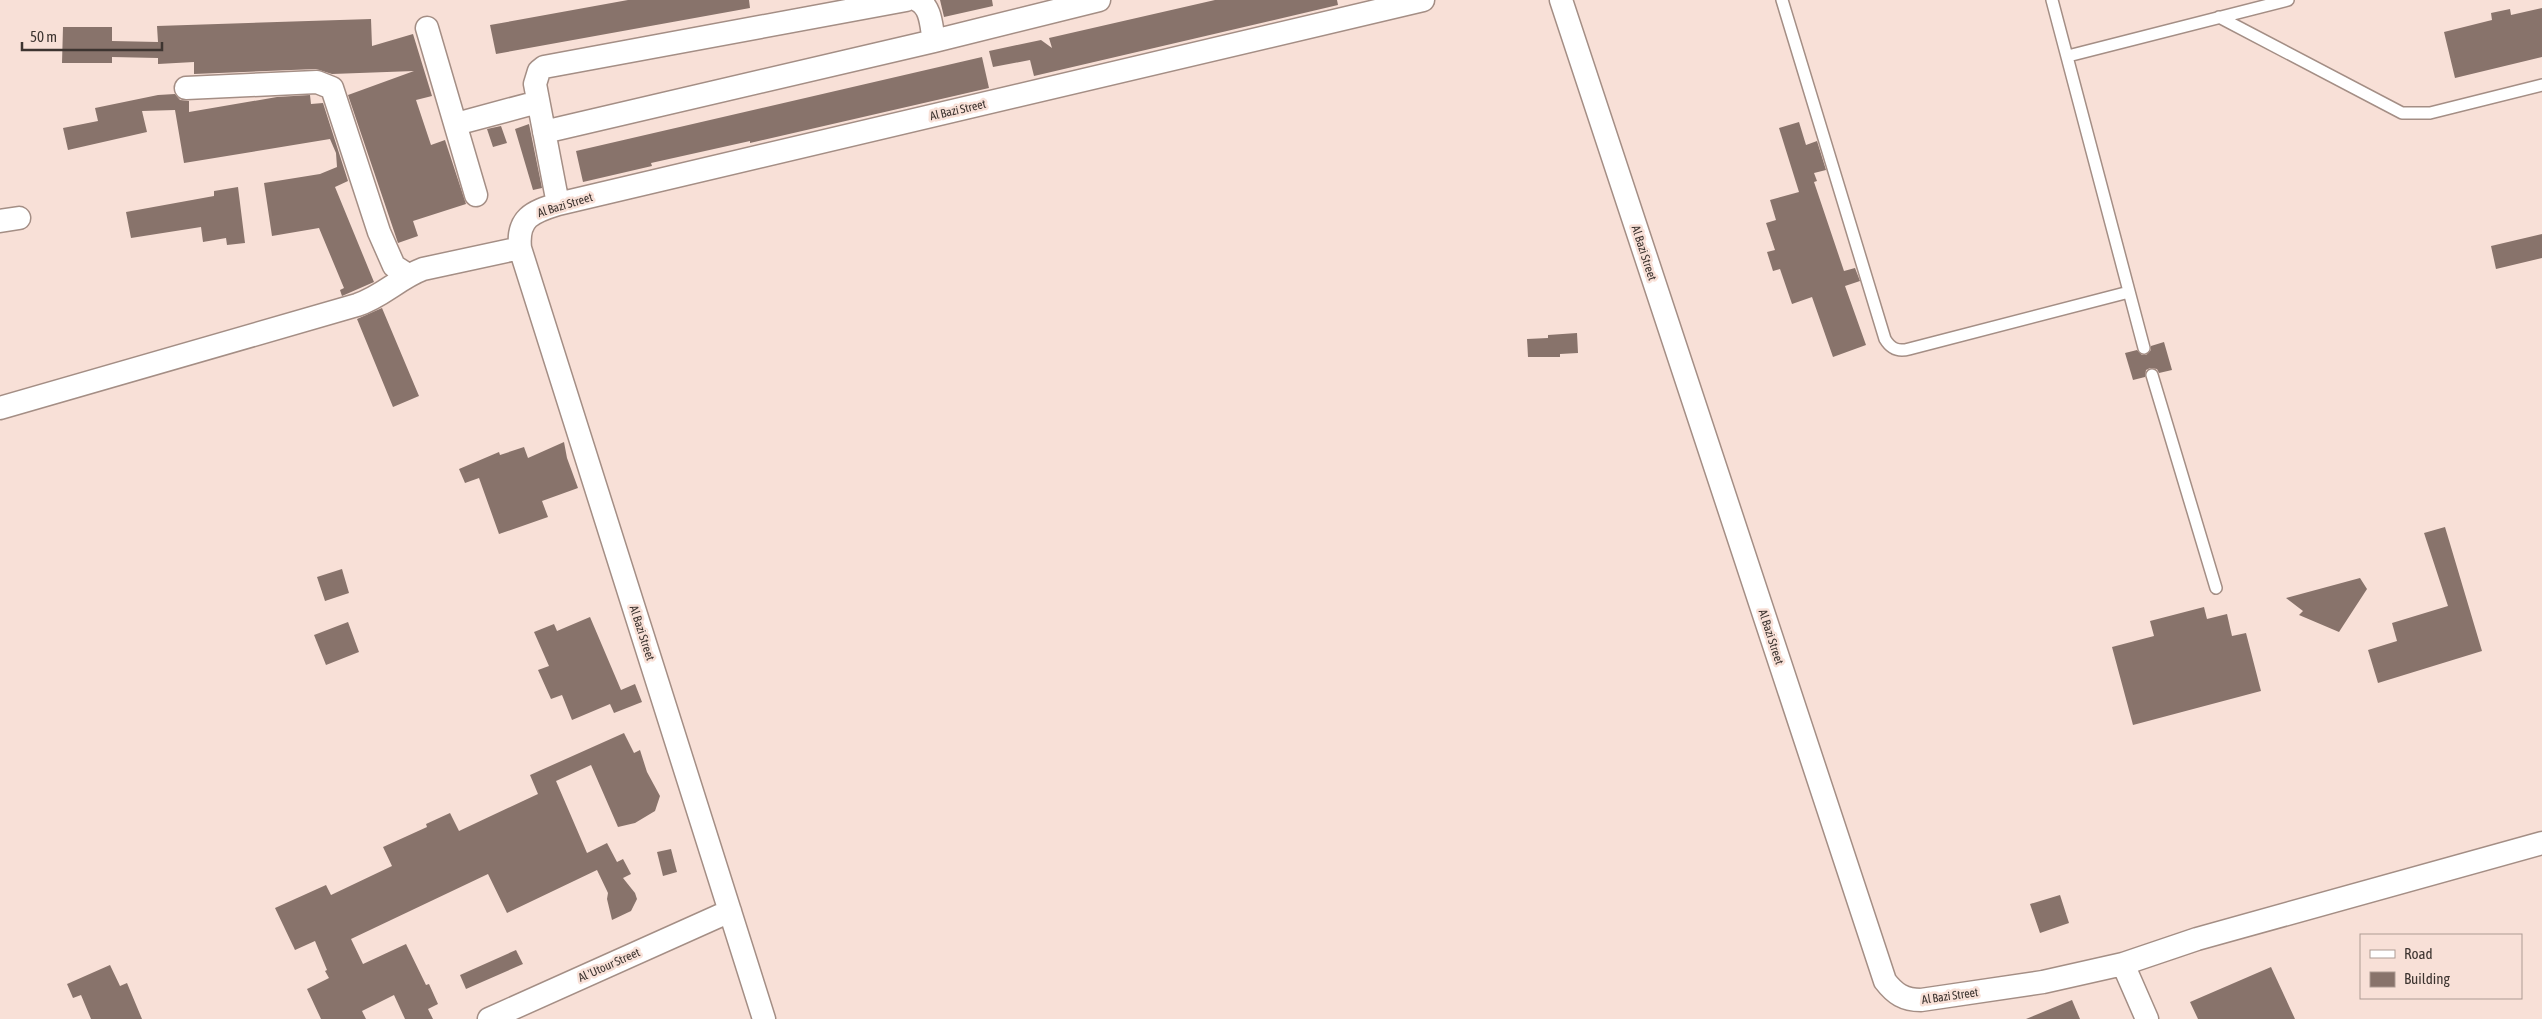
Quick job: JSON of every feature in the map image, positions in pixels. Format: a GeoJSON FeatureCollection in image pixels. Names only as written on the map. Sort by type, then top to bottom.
{"type":"FeatureCollection","features":[{"type":"Feature","properties":{"kind":"street"},"geometry":{"type":"LineString","coordinates":[[558,204],[535,84],[539,71],[550,65],[906,0]]}},
{"type":"Feature","properties":{"kind":"street"},"geometry":{"type":"LineString","coordinates":[[917,0],[922,2],[928,11],[934,41]]}},
{"type":"Feature","properties":{"kind":"street"},"geometry":{"type":"LineString","coordinates":[[544,132],[934,41],[1099,0]]}},
{"type":"Feature","properties":{"kind":"street","name":"Al Bazi Street"},"geometry":{"type":"LineString","coordinates":[[764,1019],[520,248],[519,238],[525,220],[543,208],[558,204],[1423,0]]}},
{"type":"Feature","properties":{"kind":"street","name":"Al Bazi Street"},"geometry":{"type":"LineString","coordinates":[[1561,0],[1885,981],[1900,996],[1920,1000],[2043,982],[2123,964],[2197,939],[2542,843]]}},
{"type":"Feature","properties":{"kind":"street"},"geometry":{"type":"LineString","coordinates":[[427,28],[476,195]]}},
{"type":"Feature","properties":{"kind":"street"},"geometry":{"type":"LineString","coordinates":[[186,88],[317,82],[332,88],[379,232],[394,266],[408,275]]}},
{"type":"Feature","properties":{"kind":"street"},"geometry":{"type":"LineString","coordinates":[[456,124],[538,102]]}},
{"type":"Feature","properties":{"kind":"street"},"geometry":{"type":"LineString","coordinates":[[0,408],[358,305],[385,293],[408,275],[423,269],[520,248]]}},
{"type":"Feature","properties":{"kind":"street","name":"Al 'Utour Street"},"geometry":{"type":"LineString","coordinates":[[489,1019],[730,911]]}},
{"type":"Feature","properties":{"kind":"street"},"geometry":{"type":"LineString","coordinates":[[2123,964],[2147,1019]]}},
{"type":"Feature","properties":{"kind":"lane"},"geometry":{"type":"LineString","coordinates":[[1782,0],[1885,340],[1889,346],[1895,350],[1910,349],[2130,292]]}},
{"type":"Feature","properties":{"kind":"lane"},"geometry":{"type":"LineString","coordinates":[[2052,0],[2144,348]]}},
{"type":"Feature","properties":{"kind":"lane"},"geometry":{"type":"LineString","coordinates":[[2068,56],[2288,0]]}},
{"type":"Feature","properties":{"kind":"lane"},"geometry":{"type":"LineString","coordinates":[[2219,17],[2402,113],[2430,113],[2542,85]]}},
{"type":"Feature","properties":{"kind":"lane"},"geometry":{"type":"LineString","coordinates":[[2152,375],[2216,588]]}},
{"type":"Feature","properties":{"kind":"building"},"geometry":{"type":"Polygon","coordinates":[[[628,0],[749,0],[750,8],[496,54],[490,25],[628,0]]]}},
{"type":"Feature","properties":{"kind":"building"},"geometry":{"type":"Polygon","coordinates":[[[940,0],[992,0],[993,6],[944,17],[940,0]]]}},
{"type":"Feature","properties":{"kind":"building"},"geometry":{"type":"Polygon","coordinates":[[[1215,0],[1337,0],[1338,5],[1034,76],[1030,60],[993,67],[989,51],[1041,40],[1052,48],[1049,38],[1215,0]]]}},
{"type":"Feature","properties":{"kind":"building"},"geometry":{"type":"Polygon","coordinates":[[[2542,8],[2542,57],[2455,78],[2444,32],[2492,20],[2491,13],[2510,9],[2511,15],[2542,8]]]}},
{"type":"Feature","properties":{"kind":"building"},"geometry":{"type":"Polygon","coordinates":[[[371,19],[372,46],[413,34],[432,96],[416,100],[431,145],[445,140],[466,204],[413,221],[418,236],[398,243],[348,95],[414,71],[332,74],[316,69],[194,74],[194,62],[158,64],[158,58],[112,57],[112,63],[62,63],[63,27],[112,27],[112,41],[158,42],[157,26],[371,19]]]}},
{"type":"Feature","properties":{"kind":"building"},"geometry":{"type":"Polygon","coordinates":[[[982,57],[989,88],[750,143],[750,141],[651,163],[652,166],[583,182],[576,151],[982,57]]]}},
{"type":"Feature","properties":{"kind":"building"},"geometry":{"type":"Polygon","coordinates":[[[175,94],[180,100],[189,101],[189,112],[277,97],[310,95],[311,104],[323,103],[348,181],[335,187],[374,282],[342,296],[340,290],[344,288],[319,228],[272,236],[264,183],[320,174],[337,167],[336,153],[330,139],[184,163],[175,110],[142,111],[147,132],[68,150],[63,128],[98,121],[95,108],[158,95],[175,94]]]}},
{"type":"Feature","properties":{"kind":"building"},"geometry":{"type":"Polygon","coordinates":[[[1799,122],[1806,145],[1817,141],[1826,170],[1814,173],[1817,181],[1814,182],[1844,271],[1855,268],[1860,281],[1845,286],[1866,345],[1833,357],[1812,297],[1792,304],[1780,269],[1773,271],[1767,252],[1775,250],[1766,223],[1776,220],[1770,200],[1799,192],[1779,128],[1799,122]]]}},
{"type":"Feature","properties":{"kind":"building"},"geometry":{"type":"Polygon","coordinates":[[[529,124],[542,188],[533,190],[515,129],[529,124]]]}},
{"type":"Feature","properties":{"kind":"building"},"geometry":{"type":"Polygon","coordinates":[[[501,126],[507,143],[493,147],[487,129],[501,126]]]}},
{"type":"Feature","properties":{"kind":"building"},"geometry":{"type":"Polygon","coordinates":[[[238,187],[245,243],[227,245],[226,238],[203,242],[201,227],[131,238],[126,212],[214,196],[214,191],[238,187]]]}},
{"type":"Feature","properties":{"kind":"building"},"geometry":{"type":"Polygon","coordinates":[[[2542,234],[2542,258],[2496,269],[2491,246],[2542,234]]]}},
{"type":"Feature","properties":{"kind":"building"},"geometry":{"type":"Polygon","coordinates":[[[382,308],[419,396],[393,407],[357,319],[382,308]]]}},
{"type":"Feature","properties":{"kind":"building"},"geometry":{"type":"Polygon","coordinates":[[[1577,333],[1578,353],[1560,354],[1560,357],[1528,357],[1527,339],[1548,338],[1548,335],[1577,333]]]}},
{"type":"Feature","properties":{"kind":"building"},"geometry":{"type":"Polygon","coordinates":[[[2164,342],[2172,370],[2159,373],[2157,369],[2150,368],[2146,370],[2145,377],[2133,380],[2125,353],[2137,350],[2142,355],[2146,355],[2151,350],[2151,346],[2164,342]]]}},
{"type":"Feature","properties":{"kind":"building"},"geometry":{"type":"Polygon","coordinates":[[[564,442],[567,458],[578,488],[542,501],[548,517],[499,534],[479,478],[465,483],[459,469],[499,452],[500,455],[524,447],[528,458],[564,442]]]}},
{"type":"Feature","properties":{"kind":"building"},"geometry":{"type":"Polygon","coordinates":[[[2445,527],[2482,651],[2378,683],[2368,650],[2397,641],[2392,623],[2448,606],[2424,533],[2445,527]]]}},
{"type":"Feature","properties":{"kind":"building"},"geometry":{"type":"Polygon","coordinates":[[[342,569],[349,593],[325,601],[317,577],[342,569]]]}},
{"type":"Feature","properties":{"kind":"building"},"geometry":{"type":"Polygon","coordinates":[[[2360,578],[2367,589],[2339,632],[2299,615],[2303,611],[2286,598],[2360,578]]]}},
{"type":"Feature","properties":{"kind":"building"},"geometry":{"type":"Polygon","coordinates":[[[2204,607],[2207,619],[2227,614],[2232,636],[2246,633],[2261,691],[2133,725],[2112,647],[2154,636],[2150,621],[2204,607]]]}},
{"type":"Feature","properties":{"kind":"building"},"geometry":{"type":"Polygon","coordinates":[[[590,617],[621,690],[635,684],[642,702],[614,713],[610,704],[572,720],[562,695],[551,699],[538,670],[549,666],[534,632],[554,624],[557,631],[590,617]]]}},
{"type":"Feature","properties":{"kind":"building"},"geometry":{"type":"Polygon","coordinates":[[[348,622],[359,652],[326,665],[314,635],[348,622]]]}},
{"type":"Feature","properties":{"kind":"building"},"geometry":{"type":"Polygon","coordinates":[[[624,733],[634,753],[640,750],[647,772],[660,796],[655,811],[635,823],[618,827],[591,765],[556,781],[587,853],[607,843],[617,862],[623,859],[631,874],[623,878],[635,893],[637,899],[631,911],[612,920],[607,899],[608,893],[597,870],[507,913],[488,874],[351,939],[363,964],[406,944],[426,985],[429,984],[438,1004],[428,1009],[433,1019],[405,1019],[394,995],[362,1011],[366,1019],[321,1019],[307,989],[329,978],[315,941],[295,950],[275,908],[326,885],[331,895],[392,866],[383,847],[427,827],[426,824],[450,813],[459,831],[538,794],[530,775],[624,733]]]}},
{"type":"Feature","properties":{"kind":"building"},"geometry":{"type":"Polygon","coordinates":[[[671,849],[677,872],[663,876],[657,852],[671,849]]]}},
{"type":"Feature","properties":{"kind":"building"},"geometry":{"type":"Polygon","coordinates":[[[2060,895],[2069,923],[2040,933],[2030,904],[2060,895]]]}},
{"type":"Feature","properties":{"kind":"building"},"geometry":{"type":"Polygon","coordinates":[[[516,950],[523,964],[466,989],[460,975],[516,950]]]}},
{"type":"Feature","properties":{"kind":"building"},"geometry":{"type":"Polygon","coordinates":[[[110,965],[120,986],[127,983],[142,1019],[91,1019],[81,995],[73,998],[67,984],[110,965]]]}},
{"type":"Feature","properties":{"kind":"building"},"geometry":{"type":"Polygon","coordinates":[[[2271,967],[2295,1019],[2198,1019],[2190,1002],[2271,967]]]}},
{"type":"Feature","properties":{"kind":"building"},"geometry":{"type":"Polygon","coordinates":[[[2072,1000],[2080,1019],[2026,1019],[2072,1000]]]}}]}
